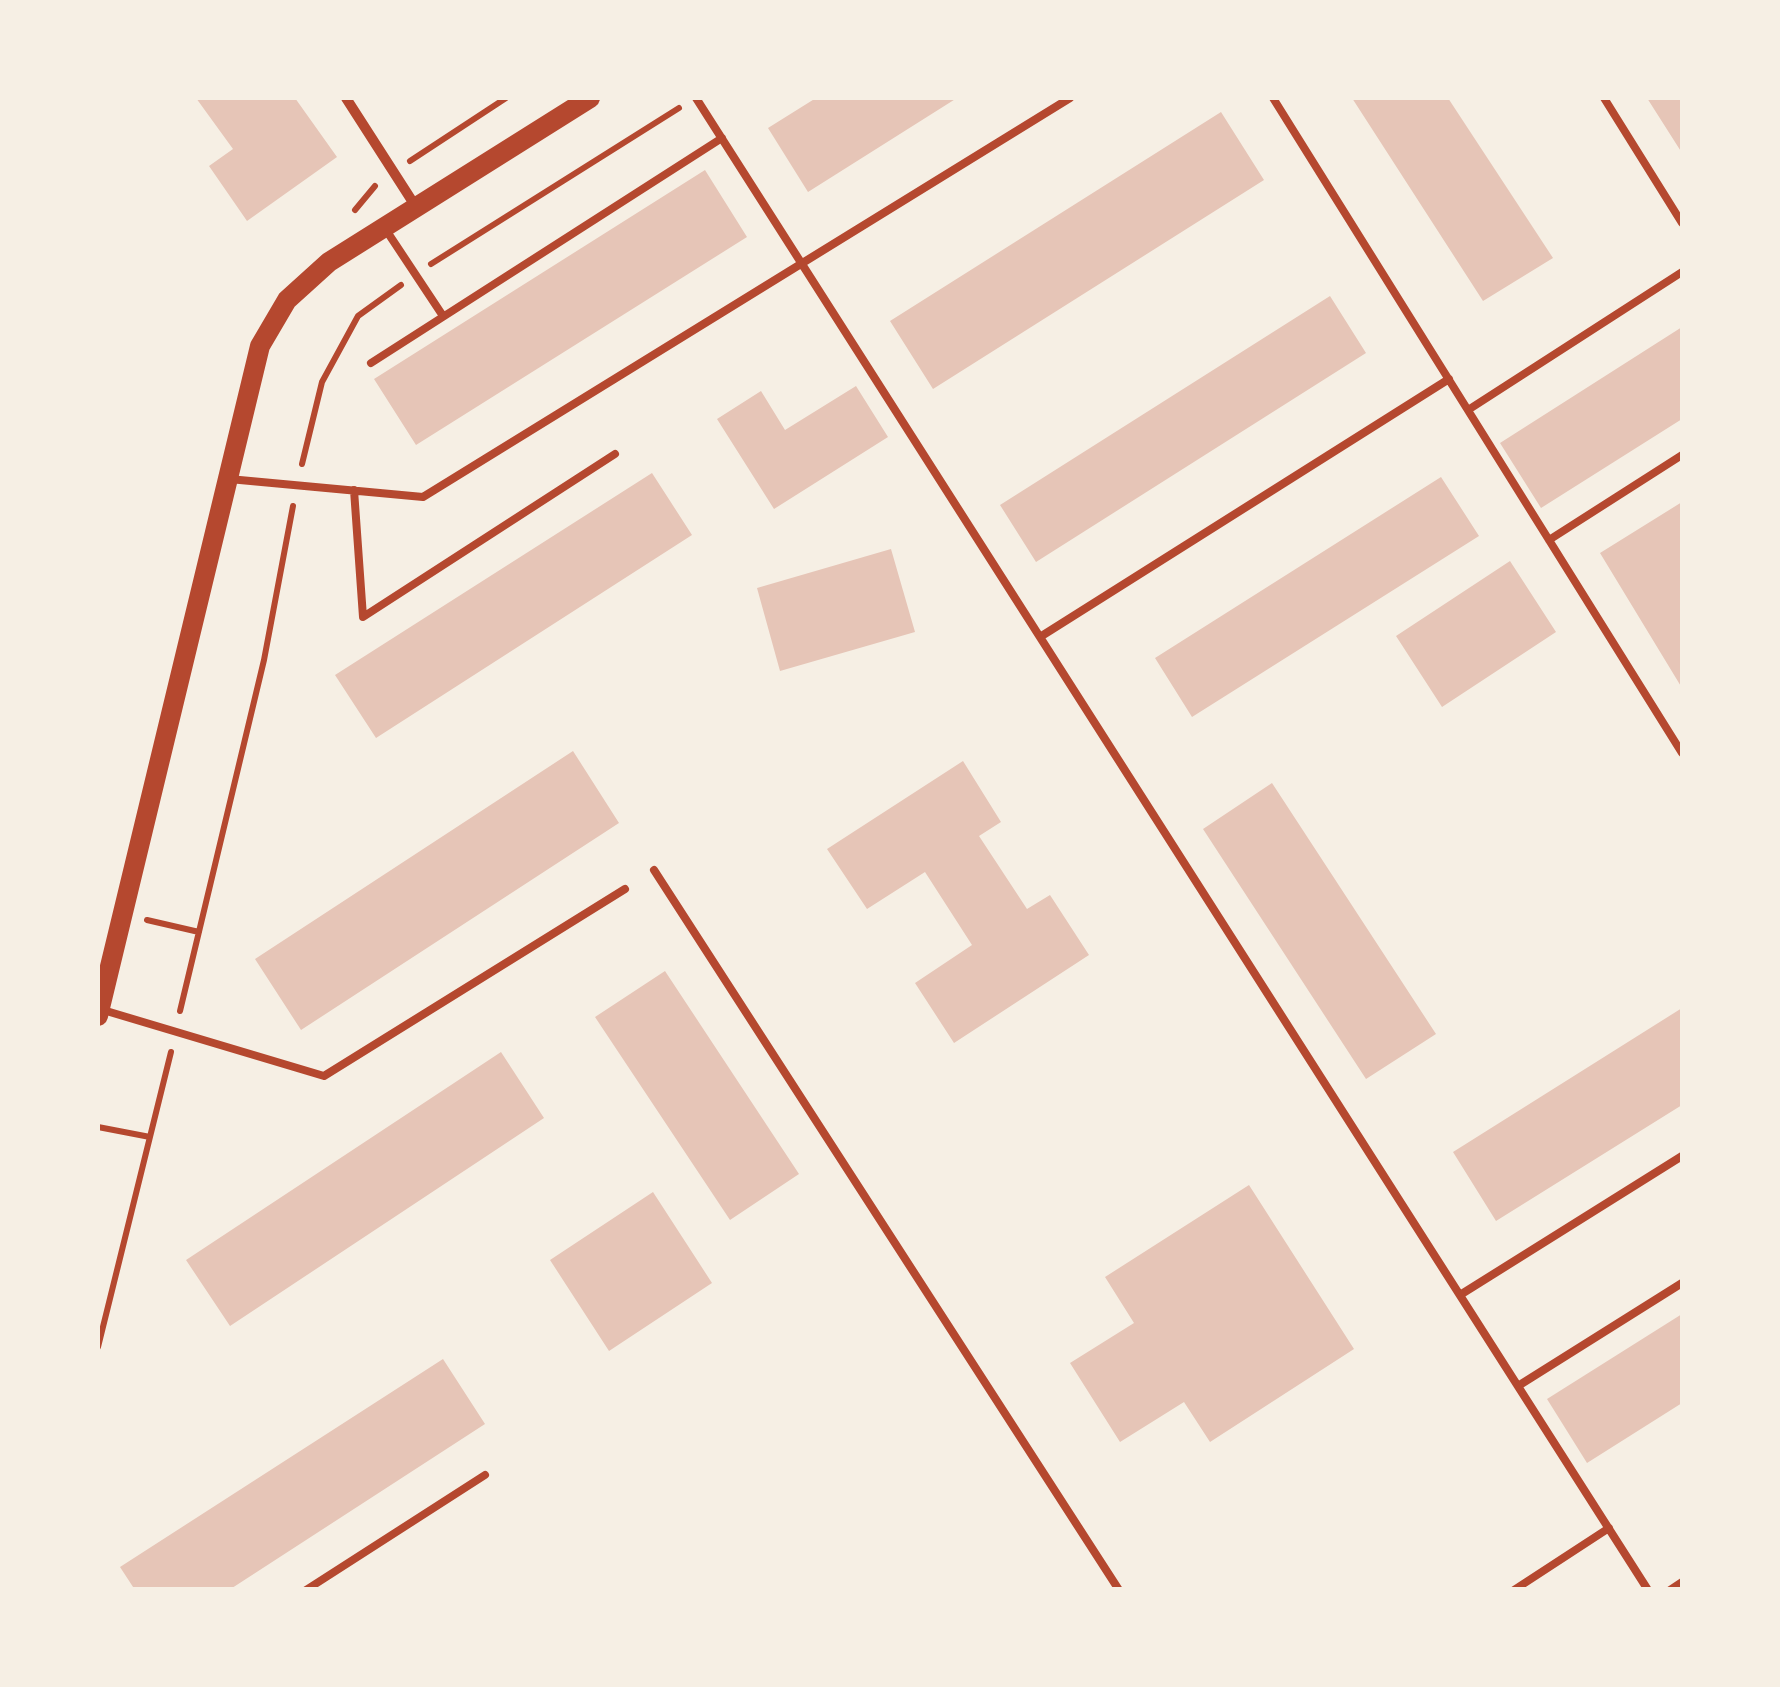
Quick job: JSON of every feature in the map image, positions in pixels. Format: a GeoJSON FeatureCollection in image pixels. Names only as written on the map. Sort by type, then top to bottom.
{"type":"FeatureCollection","features":[{"type":"Feature","properties":{"kind":"main road"},"geometry":{"type":"LineString","coordinates":[[98,1012],[103,965],[260,346],[287,300],[329,262],[590,98]]}},
{"type":"Feature","properties":{"kind":"street"},"geometry":{"type":"LineString","coordinates":[[346,98],[416,207]]}},
{"type":"Feature","properties":{"kind":"lane"},"geometry":{"type":"LineString","coordinates":[[695,98],[1648,1590]]}},
{"type":"Feature","properties":{"kind":"lane"},"geometry":{"type":"LineString","coordinates":[[227,479],[423,497],[1070,98]]}},
{"type":"Feature","properties":{"kind":"lane"},"geometry":{"type":"LineString","coordinates":[[1273,98],[1682,753]]}},
{"type":"Feature","properties":{"kind":"lane"},"geometry":{"type":"LineString","coordinates":[[1604,98],[1682,223]]}},
{"type":"Feature","properties":{"kind":"lane"},"geometry":{"type":"LineString","coordinates":[[370,363],[722,138]]}},
{"type":"Feature","properties":{"kind":"lane"},"geometry":{"type":"LineString","coordinates":[[384,226],[443,316]]}},
{"type":"Feature","properties":{"kind":"lane"},"geometry":{"type":"LineString","coordinates":[[1468,410],[1682,272]]}},
{"type":"Feature","properties":{"kind":"lane"},"geometry":{"type":"LineString","coordinates":[[1040,637],[1449,379]]}},
{"type":"Feature","properties":{"kind":"lane"},"geometry":{"type":"LineString","coordinates":[[354,490],[362,617],[614,454]]}},
{"type":"Feature","properties":{"kind":"lane"},"geometry":{"type":"LineString","coordinates":[[1549,540],[1682,455]]}},
{"type":"Feature","properties":{"kind":"lane"},"geometry":{"type":"LineString","coordinates":[[654,870],[1120,1590]]}},
{"type":"Feature","properties":{"kind":"lane"},"geometry":{"type":"LineString","coordinates":[[98,1012],[324,1076],[625,889]]}},
{"type":"Feature","properties":{"kind":"lane"},"geometry":{"type":"LineString","coordinates":[[1460,1295],[1682,1156]]}},
{"type":"Feature","properties":{"kind":"lane"},"geometry":{"type":"LineString","coordinates":[[1518,1386],[1682,1283]]}},
{"type":"Feature","properties":{"kind":"lane"},"geometry":{"type":"LineString","coordinates":[[306,1590],[485,1475]]}},
{"type":"Feature","properties":{"kind":"lane"},"geometry":{"type":"LineString","coordinates":[[1514,1590],[1609,1528]]}},
{"type":"Feature","properties":{"kind":"lane"},"geometry":{"type":"LineString","coordinates":[[1670,1590],[1682,1582]]}},
{"type":"Feature","properties":{"kind":"path"},"geometry":{"type":"LineString","coordinates":[[98,1347],[264,660],[296,486],[322,382],[358,316],[415,274],[695,98]]}},
{"type":"Feature","properties":{"kind":"path"},"geometry":{"type":"LineString","coordinates":[[98,1127],[150,1137]]}},
{"type":"Feature","properties":{"kind":"building"},"geometry":{"type":"Polygon","coordinates":[[[196,98],[295,98],[337,157],[247,221],[209,166],[233,149],[196,98]]]}},
{"type":"Feature","properties":{"kind":"building"},"geometry":{"type":"Polygon","coordinates":[[[816,98],[957,98],[808,192],[768,128],[816,98]]]}},
{"type":"Feature","properties":{"kind":"building"},"geometry":{"type":"Polygon","coordinates":[[[1352,98],[1448,98],[1553,258],[1483,301],[1352,98]]]}},
{"type":"Feature","properties":{"kind":"building"},"geometry":{"type":"Polygon","coordinates":[[[1647,98],[1682,98],[1682,153],[1647,98]]]}},
{"type":"Feature","properties":{"kind":"building"},"geometry":{"type":"Polygon","coordinates":[[[1221,112],[1264,180],[933,389],[890,321],[1221,112]]]}},
{"type":"Feature","properties":{"kind":"building"},"geometry":{"type":"Polygon","coordinates":[[[705,170],[747,237],[416,445],[374,379],[705,170]]]}},
{"type":"Feature","properties":{"kind":"building"},"geometry":{"type":"Polygon","coordinates":[[[1330,296],[1366,353],[1036,562],[1000,505],[1330,296]]]}},
{"type":"Feature","properties":{"kind":"building"},"geometry":{"type":"Polygon","coordinates":[[[1682,327],[1682,419],[1541,508],[1500,443],[1682,327]]]}},
{"type":"Feature","properties":{"kind":"building"},"geometry":{"type":"Polygon","coordinates":[[[856,386],[888,437],[774,509],[717,419],[761,391],[785,430],[856,386]]]}},
{"type":"Feature","properties":{"kind":"building"},"geometry":{"type":"Polygon","coordinates":[[[652,473],[692,535],[376,738],[335,675],[652,473]]]}},
{"type":"Feature","properties":{"kind":"building"},"geometry":{"type":"Polygon","coordinates":[[[1441,477],[1479,536],[1192,717],[1155,658],[1441,477]]]}},
{"type":"Feature","properties":{"kind":"building"},"geometry":{"type":"Polygon","coordinates":[[[1682,502],[1682,688],[1600,553],[1682,502]]]}},
{"type":"Feature","properties":{"kind":"building"},"geometry":{"type":"Polygon","coordinates":[[[891,549],[915,632],[780,671],[757,588],[891,549]]]}},
{"type":"Feature","properties":{"kind":"building"},"geometry":{"type":"Polygon","coordinates":[[[1510,561],[1556,632],[1442,707],[1396,636],[1510,561]]]}},
{"type":"Feature","properties":{"kind":"building"},"geometry":{"type":"Polygon","coordinates":[[[573,751],[619,823],[301,1030],[255,959],[573,751]]]}},
{"type":"Feature","properties":{"kind":"building"},"geometry":{"type":"Polygon","coordinates":[[[963,761],[1001,822],[979,836],[1027,909],[1050,895],[1089,955],[954,1043],[915,983],[972,945],[925,872],[867,909],[827,849],[963,761]]]}},
{"type":"Feature","properties":{"kind":"building"},"geometry":{"type":"Polygon","coordinates":[[[1272,783],[1436,1034],[1366,1079],[1203,829],[1272,783]]]}},
{"type":"Feature","properties":{"kind":"building"},"geometry":{"type":"Polygon","coordinates":[[[665,971],[799,1174],[730,1220],[595,1017],[665,971]]]}},
{"type":"Feature","properties":{"kind":"building"},"geometry":{"type":"Polygon","coordinates":[[[1682,1008],[1682,1105],[1496,1221],[1453,1152],[1682,1008]]]}},
{"type":"Feature","properties":{"kind":"building"},"geometry":{"type":"Polygon","coordinates":[[[501,1052],[544,1118],[230,1326],[186,1260],[501,1052]]]}},
{"type":"Feature","properties":{"kind":"building"},"geometry":{"type":"Polygon","coordinates":[[[1249,1185],[1354,1349],[1210,1442],[1184,1402],[1120,1442],[1070,1363],[1134,1323],[1105,1277],[1249,1185]]]}},
{"type":"Feature","properties":{"kind":"building"},"geometry":{"type":"Polygon","coordinates":[[[653,1192],[712,1283],[609,1351],[550,1260],[653,1192]]]}},
{"type":"Feature","properties":{"kind":"building"},"geometry":{"type":"Polygon","coordinates":[[[1682,1314],[1682,1403],[1587,1463],[1547,1399],[1682,1314]]]}},
{"type":"Feature","properties":{"kind":"building"},"geometry":{"type":"Polygon","coordinates":[[[443,1359],[485,1424],[229,1590],[135,1590],[120,1567],[443,1359]]]}}]}
